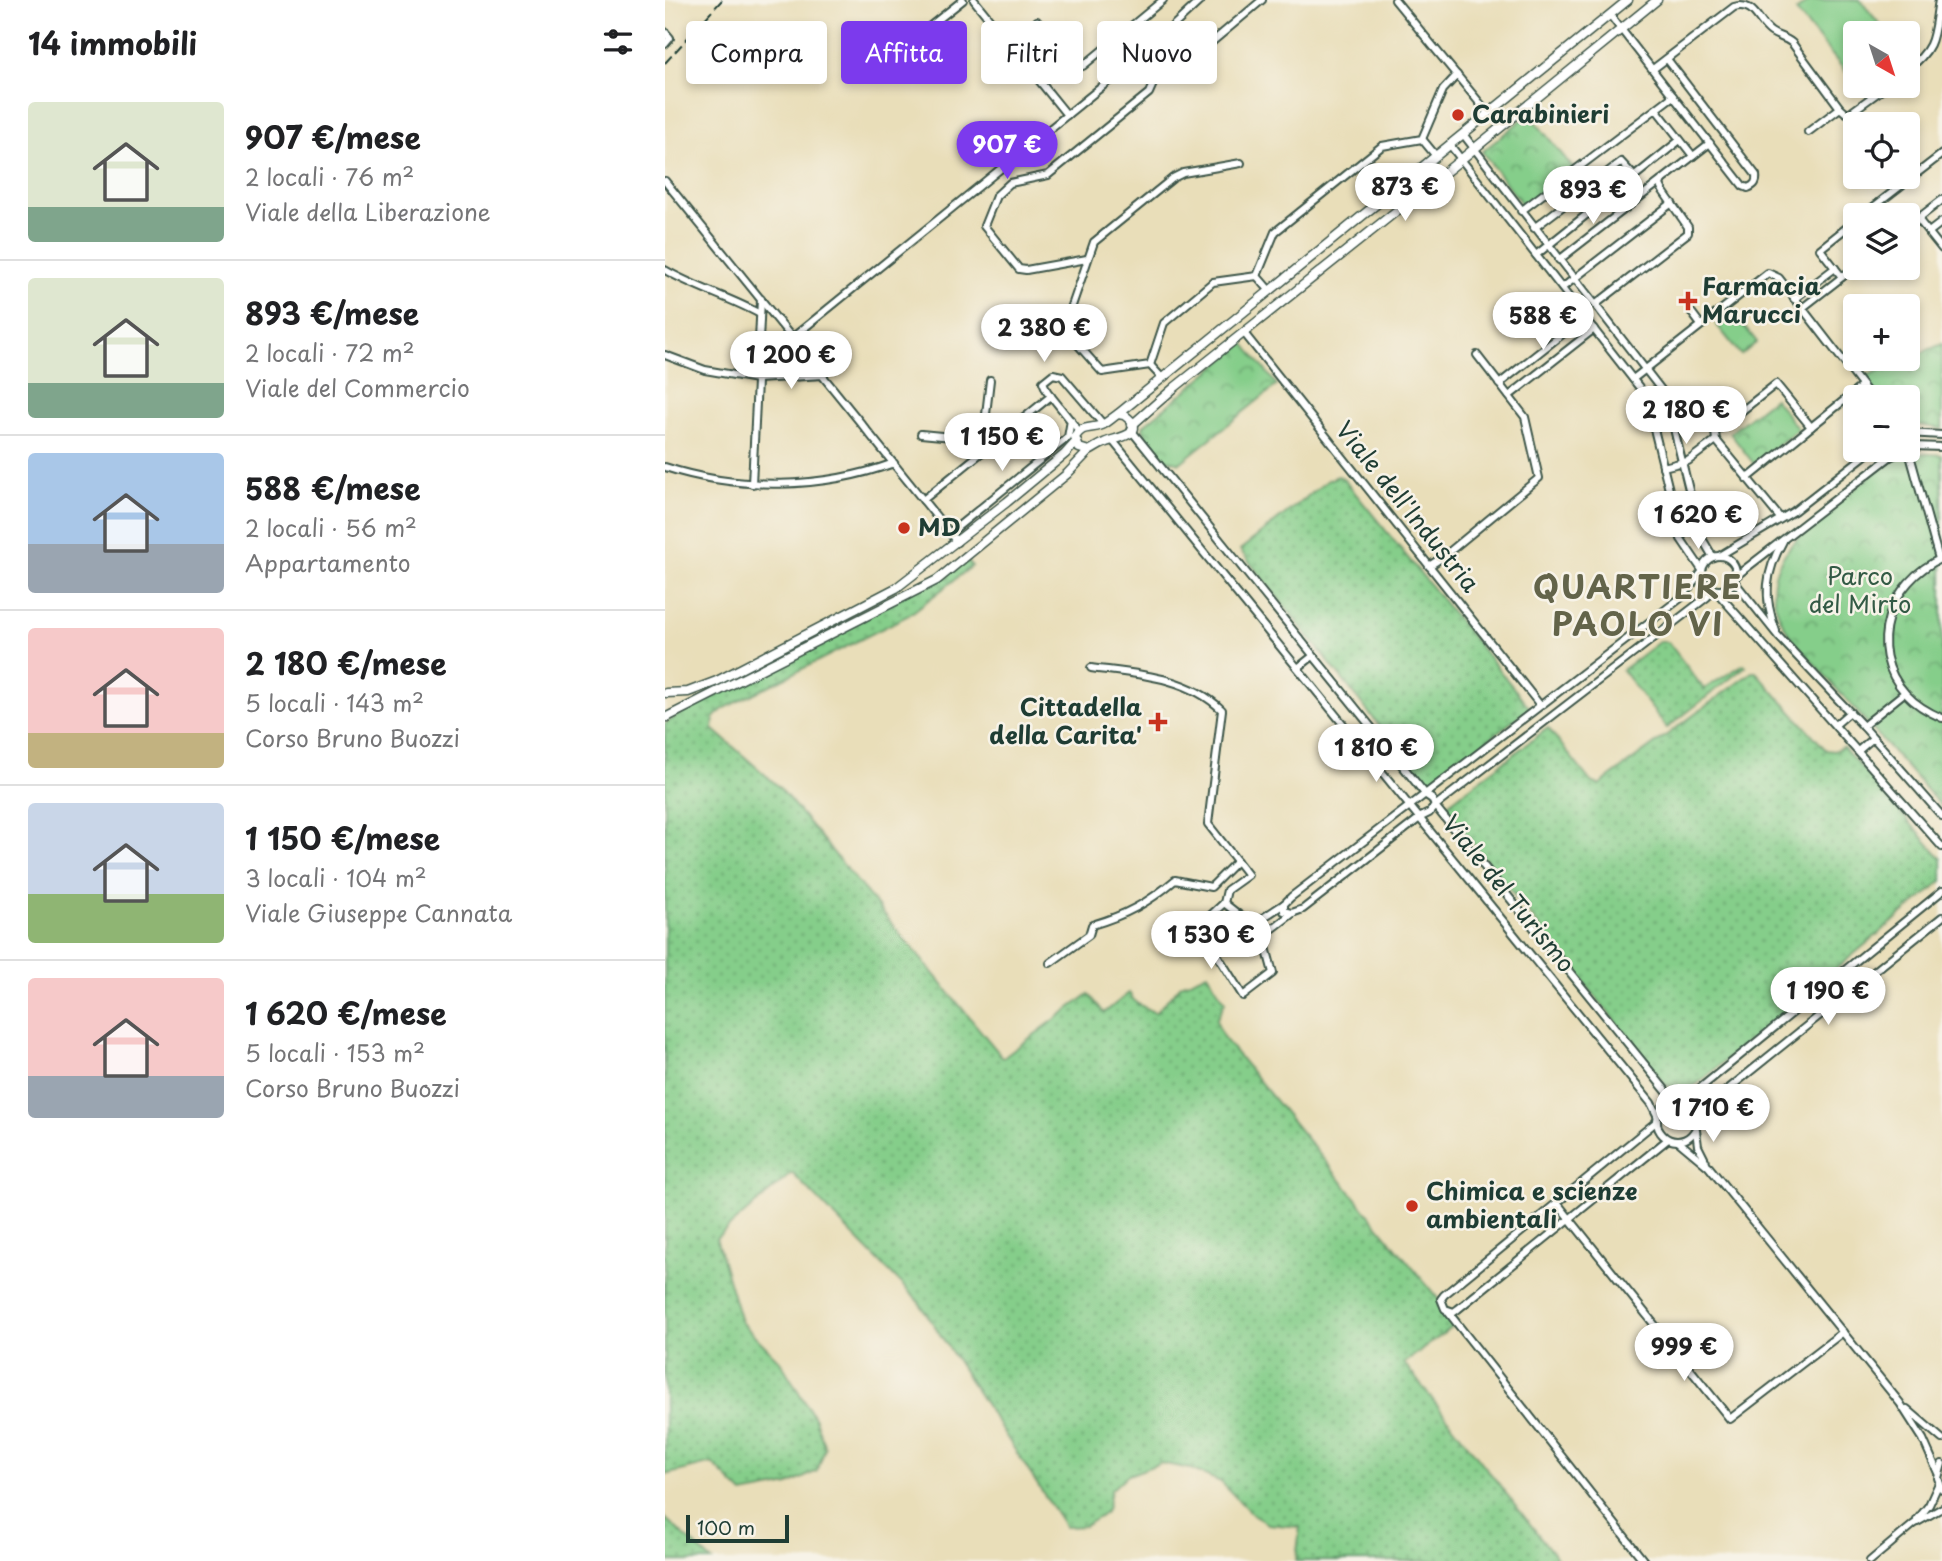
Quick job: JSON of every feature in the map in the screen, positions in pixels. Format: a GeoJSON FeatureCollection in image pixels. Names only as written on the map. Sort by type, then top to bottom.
{"type":"FeatureCollection","features":[{"type":"Feature","properties":{"kind":"street"},"geometry":{"type":"LineString","coordinates":[[937,21],[963,0]]}},
{"type":"Feature","properties":{"kind":"street"},"geometry":{"type":"LineString","coordinates":[[974,0],[1067,115]]}},
{"type":"Feature","properties":{"kind":"street"},"geometry":{"type":"LineString","coordinates":[[1083,66],[1163,0]]}},
{"type":"Feature","properties":{"kind":"street"},"geometry":{"type":"LineString","coordinates":[[792,338],[1147,50],[1201,0]]}},
{"type":"Feature","properties":{"kind":"street"},"geometry":{"type":"LineString","coordinates":[[1087,259],[1019,269],[984,226],[996,196],[1017,181],[1048,175],[1149,93],[1164,59],[1172,51],[1196,43],[1212,42],[1262,0]]}},
{"type":"Feature","properties":{"kind":"street"},"geometry":{"type":"LineString","coordinates":[[1395,0],[1488,113]]}},
{"type":"Feature","properties":{"kind":"street"},"geometry":{"type":"LineString","coordinates":[[1089,451],[1080,448],[1076,442],[1075,437],[1079,431],[1103,424],[1118,414],[1628,0]]}},
{"type":"Feature","properties":{"kind":"street"},"geometry":{"type":"LineString","coordinates":[[666,718],[937,580],[1067,474],[1089,451],[1106,441],[1125,437],[1131,428],[1174,388],[1475,149],[1657,0]]}},
{"type":"Feature","properties":{"kind":"street"},"geometry":{"type":"LineString","coordinates":[[1920,59],[1930,48],[1939,0]]}},
{"type":"Feature","properties":{"kind":"street"},"geometry":{"type":"LineString","coordinates":[[1653,69],[1734,7],[1742,5],[1750,8],[1770,32],[1785,37],[1792,43],[1846,113],[1871,98]]}},
{"type":"Feature","properties":{"kind":"street"},"geometry":{"type":"LineString","coordinates":[[1610,15],[1743,186],[1754,186],[1756,175],[1667,59]]}},
{"type":"Feature","properties":{"kind":"street"},"geometry":{"type":"LineString","coordinates":[[665,32],[670,38],[665,44]]}},
{"type":"Feature","properties":{"kind":"street"},"geometry":{"type":"LineString","coordinates":[[1422,139],[1443,90],[1457,75]]}},
{"type":"Feature","properties":{"kind":"street"},"geometry":{"type":"LineString","coordinates":[[1521,211],[1673,96]]}},
{"type":"Feature","properties":{"kind":"street"},"geometry":{"type":"LineString","coordinates":[[1656,108],[1693,156]]}},
{"type":"Feature","properties":{"kind":"street"},"geometry":{"type":"LineString","coordinates":[[1808,132],[1840,108]]}},
{"type":"Feature","properties":{"kind":"street"},"geometry":{"type":"LineString","coordinates":[[1463,134],[1667,396],[1700,535],[1716,557]]}},
{"type":"Feature","properties":{"kind":"street"},"geometry":{"type":"LineString","coordinates":[[1422,139],[1436,156]]}},
{"type":"Feature","properties":{"kind":"street"},"geometry":{"type":"LineString","coordinates":[[1257,276],[1275,232],[1382,146],[1422,139]]}},
{"type":"Feature","properties":{"kind":"street"},"geometry":{"type":"LineString","coordinates":[[1536,255],[1681,140]]}},
{"type":"Feature","properties":{"kind":"street"},"geometry":{"type":"LineString","coordinates":[[1559,260],[1710,143]]}},
{"type":"Feature","properties":{"kind":"street"},"geometry":{"type":"LineString","coordinates":[[1450,145],[1646,396],[1681,539],[1702,571],[1705,583],[1942,847]]}},
{"type":"Feature","properties":{"kind":"street"},"geometry":{"type":"LineString","coordinates":[[1879,203],[1942,154]]}},
{"type":"Feature","properties":{"kind":"street"},"geometry":{"type":"LineString","coordinates":[[1534,228],[1622,162],[1634,176]]}},
{"type":"Feature","properties":{"kind":"street"},"geometry":{"type":"LineString","coordinates":[[1150,365],[1102,372],[1064,329],[1094,242],[1182,173],[1241,163]]}},
{"type":"Feature","properties":{"kind":"street"},"geometry":{"type":"LineString","coordinates":[[994,174],[1005,187]]}},
{"type":"Feature","properties":{"kind":"street"},"geometry":{"type":"LineString","coordinates":[[1595,305],[1688,233],[1688,227],[1660,185],[1663,179]]}},
{"type":"Feature","properties":{"kind":"street"},"geometry":{"type":"LineString","coordinates":[[665,181],[957,542]]}},
{"type":"Feature","properties":{"kind":"street"},"geometry":{"type":"LineString","coordinates":[[1920,217],[1942,200]]}},
{"type":"Feature","properties":{"kind":"street"},"geometry":{"type":"LineString","coordinates":[[1562,289],[1672,203]]}},
{"type":"Feature","properties":{"kind":"street"},"geometry":{"type":"LineString","coordinates":[[1920,221],[1942,249]]}},
{"type":"Feature","properties":{"kind":"street"},"geometry":{"type":"LineString","coordinates":[[1929,232],[1942,222]]}},
{"type":"Feature","properties":{"kind":"street"},"geometry":{"type":"LineString","coordinates":[[1801,309],[1842,277],[1820,249],[1843,231]]}},
{"type":"Feature","properties":{"kind":"street"},"geometry":{"type":"LineString","coordinates":[[1794,299],[1835,268]]}},
{"type":"Feature","properties":{"kind":"street"},"geometry":{"type":"LineString","coordinates":[[665,270],[692,286],[735,300],[760,314]]}},
{"type":"Feature","properties":{"kind":"street"},"geometry":{"type":"LineString","coordinates":[[1633,379],[1768,273],[1779,278],[1861,385]]}},
{"type":"Feature","properties":{"kind":"street"},"geometry":{"type":"LineString","coordinates":[[1257,276],[1270,291]]}},
{"type":"Feature","properties":{"kind":"street"},"geometry":{"type":"LineString","coordinates":[[1150,365],[1164,323],[1172,316],[1213,282],[1257,276]]}},
{"type":"Feature","properties":{"kind":"street"},"geometry":{"type":"LineString","coordinates":[[752,484],[761,299]]}},
{"type":"Feature","properties":{"kind":"street"},"geometry":{"type":"LineString","coordinates":[[1692,313],[1701,326]]}},
{"type":"Feature","properties":{"kind":"street"},"geometry":{"type":"LineString","coordinates":[[1499,384],[1584,317]]}},
{"type":"Feature","properties":{"kind":"street"},"geometry":{"type":"LineString","coordinates":[[1509,396],[1594,329]]}},
{"type":"Feature","properties":{"kind":"street","name":"Viale dell'Industria"},"geometry":{"type":"LineString","coordinates":[[1244,333],[1540,705]]}},
{"type":"Feature","properties":{"kind":"street"},"geometry":{"type":"LineString","coordinates":[[665,355],[705,370],[757,379],[823,375]]}},
{"type":"Feature","properties":{"kind":"street"},"geometry":{"type":"LineString","coordinates":[[1429,566],[1539,478],[1525,417],[1477,355]]}},
{"type":"Feature","properties":{"kind":"street"},"geometry":{"type":"LineString","coordinates":[[1150,365],[1162,378]]}},
{"type":"Feature","properties":{"kind":"street"},"geometry":{"type":"LineString","coordinates":[[1079,431],[1051,396],[1044,382],[1053,374],[1062,376],[1103,424]]}},
{"type":"Feature","properties":{"kind":"street"},"geometry":{"type":"LineString","coordinates":[[988,447],[983,440],[990,380]]}},
{"type":"Feature","properties":{"kind":"street"},"geometry":{"type":"LineString","coordinates":[[1780,518],[1716,440],[1715,432],[1776,384],[1811,427]]}},
{"type":"Feature","properties":{"kind":"street"},"geometry":{"type":"LineString","coordinates":[[923,500],[1051,396]]}},
{"type":"Feature","properties":{"kind":"street"},"geometry":{"type":"LineString","coordinates":[[1747,479],[1843,401]]}},
{"type":"Feature","properties":{"kind":"street"},"geometry":{"type":"LineString","coordinates":[[1118,414],[1128,418],[1131,428]]}},
{"type":"Feature","properties":{"kind":"street"},"geometry":{"type":"LineString","coordinates":[[950,533],[1061,443],[1067,437],[1071,420]]}},
{"type":"Feature","properties":{"kind":"street","name":"Viale del Turismo"},"geometry":{"type":"LineString","coordinates":[[1131,428],[1197,514],[1432,799],[1667,1092],[1680,1101]]}},
{"type":"Feature","properties":{"kind":"street"},"geometry":{"type":"LineString","coordinates":[[921,433],[983,440]]}},
{"type":"Feature","properties":{"kind":"street"},"geometry":{"type":"LineString","coordinates":[[1920,434],[1942,435]]}},
{"type":"Feature","properties":{"kind":"street","name":"Viale del Turismo"},"geometry":{"type":"LineString","coordinates":[[1112,440],[1651,1102],[1656,1119]]}},
{"type":"Feature","properties":{"kind":"street"},"geometry":{"type":"LineString","coordinates":[[1663,467],[1683,463],[1716,440]]}},
{"type":"Feature","properties":{"kind":"street"},"geometry":{"type":"LineString","coordinates":[[666,718],[669,698],[709,685],[896,588],[1051,466],[1076,442]]}},
{"type":"Feature","properties":{"kind":"street"},"geometry":{"type":"LineString","coordinates":[[1920,446],[1942,447]]}},
{"type":"Feature","properties":{"kind":"street"},"geometry":{"type":"LineString","coordinates":[[1224,903],[1252,925],[1284,904],[1682,597],[1704,565],[1794,510],[1856,462]]}},
{"type":"Feature","properties":{"kind":"street"},"geometry":{"type":"LineString","coordinates":[[1091,668],[1164,678],[1209,697],[1222,710],[1208,824],[1248,875],[1227,890],[1224,903],[1199,926],[1243,996],[1273,973],[1263,936],[1303,909],[1429,813],[1714,590],[1726,589],[1784,539],[1884,462]]}},
{"type":"Feature","properties":{"kind":"street"},"geometry":{"type":"LineString","coordinates":[[1911,462],[1940,558],[1916,572],[1898,593],[1888,617],[1885,644],[1891,670],[1904,693],[1922,709],[1942,718]]}},
{"type":"Feature","properties":{"kind":"street"},"geometry":{"type":"LineString","coordinates":[[665,467],[719,480],[752,484],[824,481],[862,475],[894,463]]}},
{"type":"Feature","properties":{"kind":"street"},"geometry":{"type":"LineString","coordinates":[[1183,525],[1197,514]]}},
{"type":"Feature","properties":{"kind":"street"},"geometry":{"type":"LineString","coordinates":[[1778,636],[1768,609],[1768,576],[1784,539]]}},
{"type":"Feature","properties":{"kind":"street"},"geometry":{"type":"LineString","coordinates":[[1716,557],[1725,557],[1733,565],[1735,579],[1778,636],[1863,726],[1942,816]]}},
{"type":"Feature","properties":{"kind":"street"},"geometry":{"type":"LineString","coordinates":[[1299,667],[1313,656]]}},
{"type":"Feature","properties":{"kind":"street"},"geometry":{"type":"LineString","coordinates":[[1863,726],[1904,693]]}},
{"type":"Feature","properties":{"kind":"street"},"geometry":{"type":"LineString","coordinates":[[1835,726],[1850,712]]}},
{"type":"Feature","properties":{"kind":"street"},"geometry":{"type":"LineString","coordinates":[[1858,751],[1873,738]]}},
{"type":"Feature","properties":{"kind":"street"},"geometry":{"type":"LineString","coordinates":[[1050,963],[1089,935],[1092,925],[1121,917],[1150,901],[1175,880],[1211,887],[1237,861]]}},
{"type":"Feature","properties":{"kind":"street"},"geometry":{"type":"LineString","coordinates":[[1644,1561],[1441,1300],[1656,1119],[1664,1105],[1680,1101],[1942,891]]}},
{"type":"Feature","properties":{"kind":"street"},"geometry":{"type":"LineString","coordinates":[[1284,904],[1284,911],[1295,912]]}},
{"type":"Feature","properties":{"kind":"street"},"geometry":{"type":"LineString","coordinates":[[1696,1115],[1942,917]]}},
{"type":"Feature","properties":{"kind":"street"},"geometry":{"type":"LineString","coordinates":[[1680,1101],[1693,1109],[1696,1115],[1698,1146],[1709,1167]]}},
{"type":"Feature","properties":{"kind":"street"},"geometry":{"type":"LineString","coordinates":[[1656,1119],[1659,1133],[1667,1140],[1679,1142],[1709,1167],[1900,1403],[1923,1439],[1938,1473],[1940,1486],[1914,1524]]}},
{"type":"Feature","properties":{"kind":"street"},"geometry":{"type":"LineString","coordinates":[[1679,1142],[1690,1137],[1696,1128]]}},
{"type":"Feature","properties":{"kind":"street"},"geometry":{"type":"LineString","coordinates":[[1448,1312],[1458,1309],[1667,1140]]}},
{"type":"Feature","properties":{"kind":"street"},"geometry":{"type":"LineString","coordinates":[[1557,1203],[1730,1419],[1843,1332]]}},
{"type":"Feature","properties":{"kind":"street"},"geometry":{"type":"LineString","coordinates":[[1900,1403],[1942,1439]]}},
{"type":"Feature","properties":{"kind":"street"},"geometry":{"type":"LineString","coordinates":[[1938,1473],[1942,1464]]}},
{"type":"Feature","properties":{"kind":"street"},"geometry":{"type":"LineString","coordinates":[[1872,1560],[1914,1524],[1942,1508]]}},
{"type":"Feature","properties":{"kind":"green space"},"geometry":{"type":"Polygon","coordinates":[[[1810,0],[1860,0],[1877,21],[1843,21],[1843,68],[1796,11],[1810,0]]]}},
{"type":"Feature","properties":{"kind":"green space"},"geometry":{"type":"Polygon","coordinates":[[[1529,114],[1574,169],[1524,207],[1482,152],[1529,114]]]}},
{"type":"Feature","properties":{"kind":"green space"},"geometry":{"type":"Polygon","coordinates":[[[1732,311],[1757,342],[1741,355],[1716,324],[1732,311]]]}},
{"type":"Feature","properties":{"kind":"green space"},"geometry":{"type":"Polygon","coordinates":[[[1244,343],[1277,385],[1180,463],[1161,458],[1146,438],[1143,427],[1145,424],[1244,343]]]}},
{"type":"Feature","properties":{"kind":"green space"},"geometry":{"type":"Polygon","coordinates":[[[1942,344],[1942,429],[1920,425],[1920,385],[1870,385],[1864,377],[1878,371],[1920,371],[1920,353],[1942,344]]]}},
{"type":"Feature","properties":{"kind":"green space"},"geometry":{"type":"Polygon","coordinates":[[[1774,398],[1798,429],[1754,464],[1730,433],[1774,398]]]}},
{"type":"Feature","properties":{"kind":"green space","name":"Parco del Mirto"},"geometry":{"type":"Polygon","coordinates":[[[1920,453],[1942,455],[1942,807],[1795,642],[1780,618],[1774,597],[1774,578],[1781,560],[1792,544],[1890,462],[1920,462],[1920,453]]]}},
{"type":"Feature","properties":{"kind":"green space"},"geometry":{"type":"Polygon","coordinates":[[[1338,476],[1343,478],[1530,708],[1427,786],[1240,550],[1328,480],[1338,476]]]}},
{"type":"Feature","properties":{"kind":"green space"},"geometry":{"type":"Polygon","coordinates":[[[967,560],[972,566],[909,615],[723,709],[714,718],[713,729],[779,787],[1003,1058],[1089,994],[1104,1013],[1129,993],[1136,1003],[1155,1013],[1181,985],[1207,973],[1225,1002],[1216,1020],[1223,1037],[1458,1323],[1404,1363],[1559,1561],[1296,1561],[1300,1527],[1268,1524],[1254,1516],[1221,1482],[1191,1469],[1160,1463],[1126,1476],[1111,1490],[1107,1510],[1101,1516],[1084,1526],[1065,1527],[919,1302],[792,1173],[716,1238],[741,1322],[780,1361],[815,1419],[825,1448],[817,1471],[789,1485],[743,1494],[712,1463],[665,1475],[665,724],[686,710],[967,560]]]}},
{"type":"Feature","properties":{"kind":"green space"},"geometry":{"type":"Polygon","coordinates":[[[1659,642],[1668,642],[1704,689],[1744,664],[1746,666],[1667,728],[1622,670],[1659,642]]]}},
{"type":"Feature","properties":{"kind":"green space"},"geometry":{"type":"Polygon","coordinates":[[[1752,672],[1756,672],[1826,750],[1834,751],[1843,747],[1942,859],[1942,881],[1697,1084],[1689,1088],[1667,1086],[1444,807],[1548,728],[1591,782],[1599,785],[1752,672]]]}},
{"type":"Feature","properties":{"kind":"green space"},"geometry":{"type":"Polygon","coordinates":[[[665,1518],[712,1561],[665,1561],[665,1518]]]}},
{"type":"Feature","properties":{"kind":"railway"},"geometry":{"type":"LineString","coordinates":[[665,63],[722,0]]}},
{"type":"Feature","properties":{"kind":"place","name":"Carabinieri"},"geometry":{"type":"Point","coordinates":[1458,115]}},
{"type":"Feature","properties":{"kind":"place","name":"Farmacia Marucci"},"geometry":{"type":"Point","coordinates":[1688,301]}},
{"type":"Feature","properties":{"kind":"place","name":"MD"},"geometry":{"type":"Point","coordinates":[904,528]}},
{"type":"Feature","properties":{"kind":"place","name":"Cittadella della Carita'"},"geometry":{"type":"Point","coordinates":[1158,722]}},
{"type":"Feature","properties":{"kind":"place","name":"Chimica e scienze ambientali"},"geometry":{"type":"Point","coordinates":[1412,1206]}},
{"type":"Feature","properties":{"kind":"district","name":"QUARTIERE PAOLO VI"},"geometry":{"type":"Point","coordinates":[1638,606]}}]}
